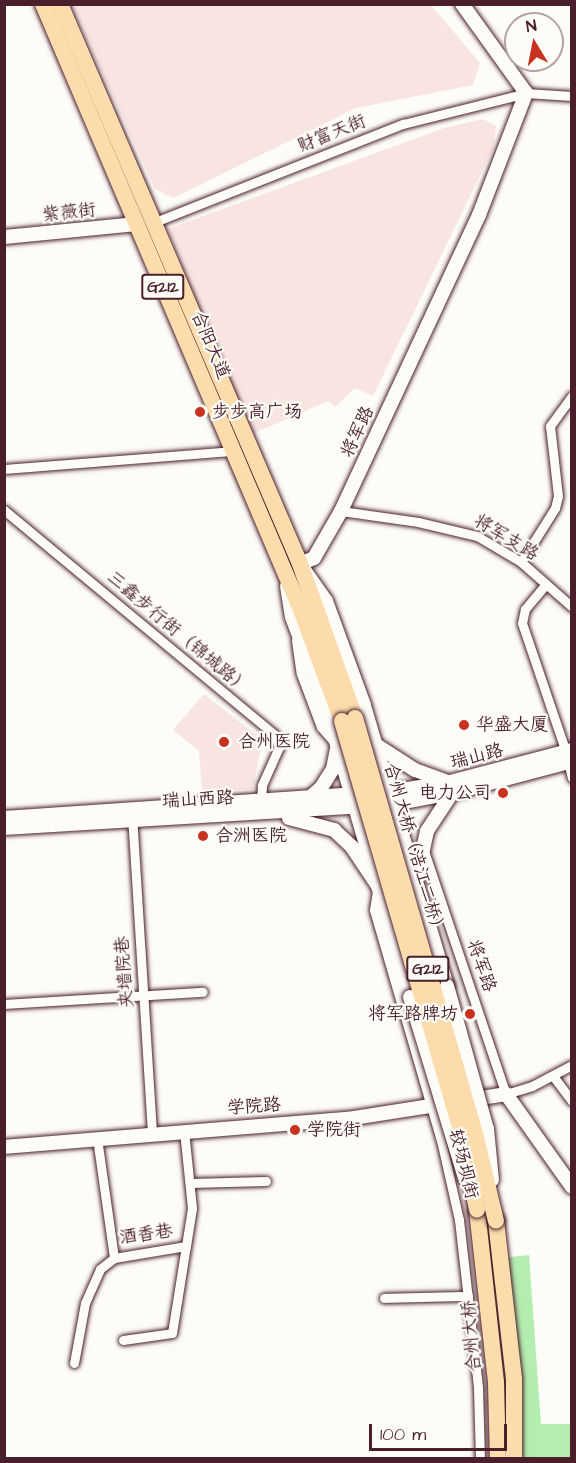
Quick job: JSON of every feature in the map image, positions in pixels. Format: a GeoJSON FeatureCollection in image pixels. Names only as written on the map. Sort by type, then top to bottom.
{"type":"FeatureCollection","features":[{"type":"Feature","properties":{"kind":"highway","name":"合阳大道"},"geometry":{"type":"LineString","coordinates":[[43,4],[234,451],[292,566]]}},
{"type":"Feature","properties":{"kind":"highway","name":"合阳大道"},"geometry":{"type":"LineString","coordinates":[[60,4],[155,222],[292,566]]}},
{"type":"Feature","properties":{"kind":"highway","name":"合州大桥（涪江二桥）"},"geometry":{"type":"LineString","coordinates":[[292,566],[349,719],[475,1133],[496,1221]]}},
{"type":"Feature","properties":{"kind":"highway","name":"合州大桥（涪江二桥）"},"geometry":{"type":"LineString","coordinates":[[349,719],[462,1134],[477,1210]]}},
{"type":"Feature","properties":{"kind":"highway","name":"合州大桥"},"geometry":{"type":"LineString","coordinates":[[477,1210],[496,1383],[498,1458]]}},
{"type":"Feature","properties":{"kind":"highway","name":"合州大桥"},"geometry":{"type":"LineString","coordinates":[[496,1221],[514,1379],[514,1458]]}},
{"type":"Feature","properties":{"kind":"main road"},"geometry":{"type":"LineString","coordinates":[[462,4],[526,93]]}},
{"type":"Feature","properties":{"kind":"main road","name":"将军路"},"geometry":{"type":"LineString","coordinates":[[292,566],[314,558],[341,511],[479,215],[526,93]]}},
{"type":"Feature","properties":{"kind":"main road","name":"紫薇街"},"geometry":{"type":"LineString","coordinates":[[4,237],[137,224]]}},
{"type":"Feature","properties":{"kind":"main road"},"geometry":{"type":"LineString","coordinates":[[292,566],[292,617],[338,747],[449,1136],[477,1210]]}},
{"type":"Feature","properties":{"kind":"main road"},"geometry":{"type":"LineString","coordinates":[[292,566],[326,601],[376,745],[487,1129],[496,1221]]}},
{"type":"Feature","properties":{"kind":"main road"},"geometry":{"type":"LineString","coordinates":[[376,745],[415,770],[451,788],[435,814],[423,849],[416,880]]}},
{"type":"Feature","properties":{"kind":"main road"},"geometry":{"type":"LineString","coordinates":[[307,800],[321,788],[333,769],[338,747]]}},
{"type":"Feature","properties":{"kind":"main road","name":"瑞山路"},"geometry":{"type":"LineString","coordinates":[[391,798],[451,788],[569,756]]}},
{"type":"Feature","properties":{"kind":"main road","name":"瑞山西路"},"geometry":{"type":"LineString","coordinates":[[4,828],[132,816],[391,798]]}},
{"type":"Feature","properties":{"kind":"main road","name":"瑞山西路"},"geometry":{"type":"LineString","coordinates":[[264,808],[307,800],[354,801]]}},
{"type":"Feature","properties":{"kind":"main road"},"geometry":{"type":"LineString","coordinates":[[264,808],[313,822],[333,831],[352,847],[378,886]]}},
{"type":"Feature","properties":{"kind":"main road","name":"瑞山西路"},"geometry":{"type":"LineString","coordinates":[[4,818],[132,816]]}},
{"type":"Feature","properties":{"kind":"main road"},"geometry":{"type":"LineString","coordinates":[[506,1094],[572,1187]]}},
{"type":"Feature","properties":{"kind":"main road","name":"学院路"},"geometry":{"type":"LineString","coordinates":[[4,1147],[152,1132],[347,1119],[506,1094]]}},
{"type":"Feature","properties":{"kind":"street","name":"财富天街"},"geometry":{"type":"LineString","coordinates":[[155,222],[403,124],[526,93],[572,96]]}},
{"type":"Feature","properties":{"kind":"street"},"geometry":{"type":"LineString","coordinates":[[521,562],[555,508],[558,495],[550,426],[572,396]]}},
{"type":"Feature","properties":{"kind":"street"},"geometry":{"type":"LineString","coordinates":[[4,469],[234,451]]}},
{"type":"Feature","properties":{"kind":"street","name":"三鑫步行街（锦城路）"},"geometry":{"type":"LineString","coordinates":[[4,510],[275,735],[279,747],[262,785],[264,808]]}},
{"type":"Feature","properties":{"kind":"street","name":"将军支路"},"geometry":{"type":"LineString","coordinates":[[341,511],[462,530],[521,562],[572,607]]}},
{"type":"Feature","properties":{"kind":"street"},"geometry":{"type":"LineString","coordinates":[[546,584],[525,609],[522,623],[569,756],[572,778]]}},
{"type":"Feature","properties":{"kind":"street","name":"夹墙院巷"},"geometry":{"type":"LineString","coordinates":[[132,816],[152,1132]]}},
{"type":"Feature","properties":{"kind":"street","name":"将军路"},"geometry":{"type":"LineString","coordinates":[[423,849],[506,1094]]}},
{"type":"Feature","properties":{"kind":"street","name":"较场坝街"},"geometry":{"type":"LineString","coordinates":[[378,886],[374,910],[431,1106],[459,1220],[478,1388],[480,1458]]}},
{"type":"Feature","properties":{"kind":"street"},"geometry":{"type":"LineString","coordinates":[[4,1004],[203,992]]}},
{"type":"Feature","properties":{"kind":"street"},"geometry":{"type":"LineString","coordinates":[[506,1094],[552,1076],[572,1065]]}},
{"type":"Feature","properties":{"kind":"street"},"geometry":{"type":"LineString","coordinates":[[552,1076],[572,1101]]}},
{"type":"Feature","properties":{"kind":"street","name":"酒香巷"},"geometry":{"type":"LineString","coordinates":[[97,1138],[114,1258],[186,1246],[191,1183],[184,1130]]}},
{"type":"Feature","properties":{"kind":"street"},"geometry":{"type":"LineString","coordinates":[[191,1183],[266,1181]]}},
{"type":"Feature","properties":{"kind":"street"},"geometry":{"type":"LineString","coordinates":[[123,1340],[172,1333],[186,1246]]}},
{"type":"Feature","properties":{"kind":"street"},"geometry":{"type":"LineString","coordinates":[[74,1363],[85,1303],[100,1269],[114,1258]]}},
{"type":"Feature","properties":{"kind":"street"},"geometry":{"type":"LineString","coordinates":[[384,1298],[468,1296]]}},
{"type":"Feature","properties":{"kind":"shaded area"},"geometry":{"type":"Polygon","coordinates":[[[71,5],[431,5],[480,63],[473,85],[356,108],[173,198],[155,189],[71,5]]]}},
{"type":"Feature","properties":{"kind":"shaded area","name":"步步高广场"},"geometry":{"type":"Polygon","coordinates":[[[483,119],[496,126],[494,147],[373,396],[355,388],[335,407],[328,401],[250,435],[168,229],[444,128],[483,119]]]}},
{"type":"Feature","properties":{"kind":"shaded area","name":"合州医院"},"geometry":{"type":"Polygon","coordinates":[[[204,694],[258,736],[261,748],[253,789],[202,792],[199,751],[173,730],[204,694]]]}},
{"type":"Feature","properties":{"kind":"green space"},"geometry":{"type":"Polygon","coordinates":[[[529,1255],[541,1424],[571,1424],[571,1458],[514,1458],[501,1258],[529,1255]]]}},
{"type":"Feature","properties":{"kind":"place","name":"步步高广场"},"geometry":{"type":"Point","coordinates":[200,412]}},
{"type":"Feature","properties":{"kind":"place","name":"华盛大厦"},"geometry":{"type":"Point","coordinates":[464,725]}},
{"type":"Feature","properties":{"kind":"place","name":"合州医院"},"geometry":{"type":"Point","coordinates":[224,742]}},
{"type":"Feature","properties":{"kind":"place","name":"电力公司"},"geometry":{"type":"Point","coordinates":[503,793]}},
{"type":"Feature","properties":{"kind":"place","name":"合洲医院"},"geometry":{"type":"Point","coordinates":[203,836]}},
{"type":"Feature","properties":{"kind":"place","name":"将军路牌坊"},"geometry":{"type":"Point","coordinates":[470,1014]}},
{"type":"Feature","properties":{"kind":"place","name":"学院街"},"geometry":{"type":"Point","coordinates":[295,1130]}}]}
